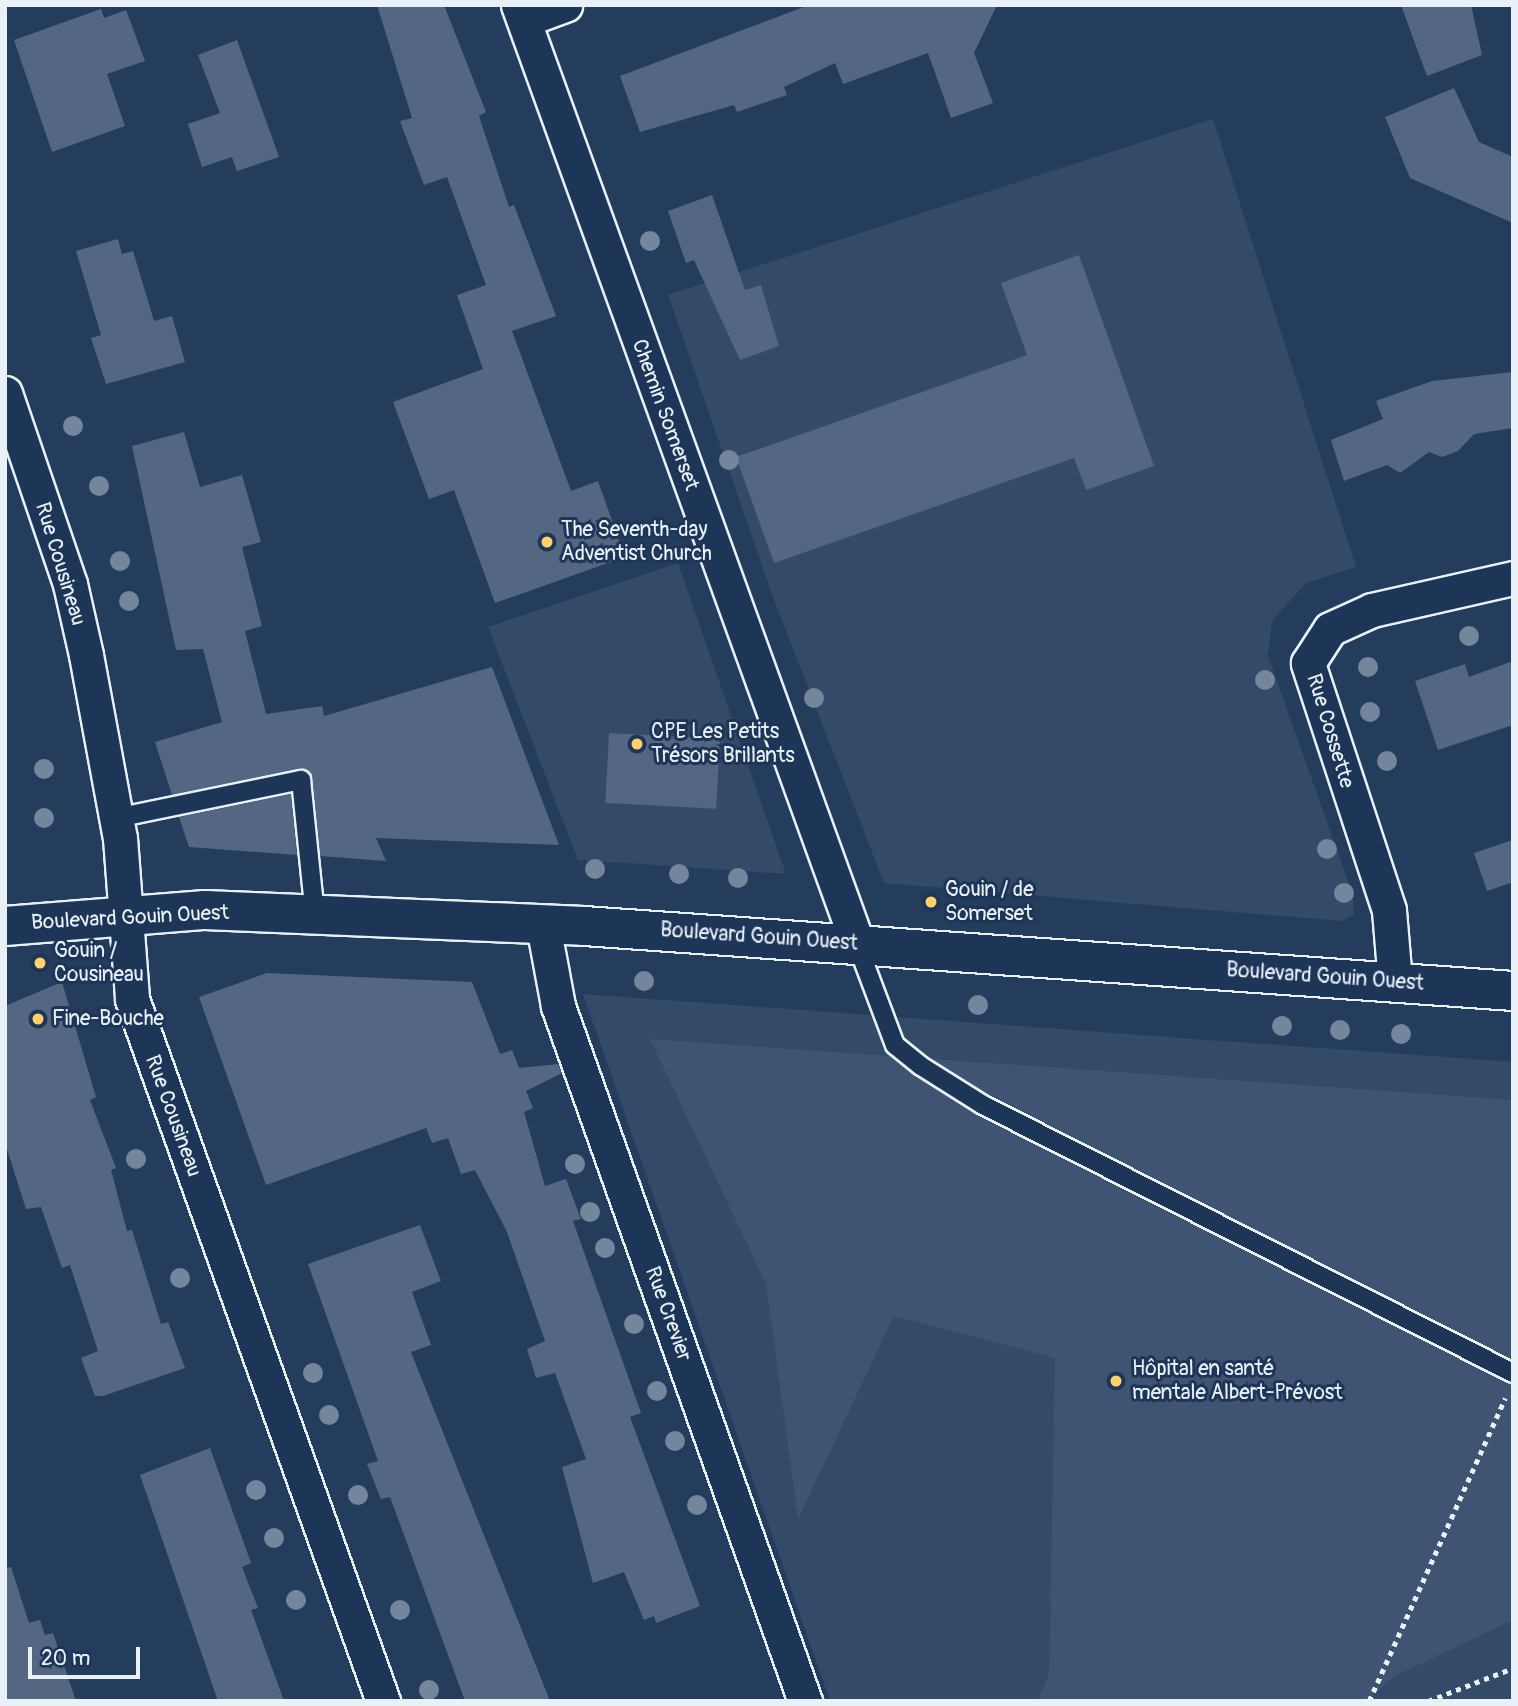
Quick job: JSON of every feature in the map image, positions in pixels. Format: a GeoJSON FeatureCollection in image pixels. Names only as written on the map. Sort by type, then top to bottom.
{"type":"FeatureCollection","features":[{"type":"Feature","properties":{"kind":"street"},"geometry":{"type":"LineString","coordinates":[[521,13],[565,5]]}},
{"type":"Feature","properties":{"kind":"street","name":"Chemin Somerset"},"geometry":{"type":"LineString","coordinates":[[521,13],[857,942]]}},
{"type":"Feature","properties":{"kind":"street","name":"Rue Cousineau"},"geometry":{"type":"LineString","coordinates":[[5,393],[70,584],[116,818],[127,981],[136,1013],[383,1701]]}},
{"type":"Feature","properties":{"kind":"street","name":"Rue Cossette"},"geometry":{"type":"LineString","coordinates":[[1395,982],[1389,910],[1308,663],[1330,629],[1372,610],[1513,578]]}},
{"type":"Feature","properties":{"kind":"street","name":"Boulevard Gouin Ouest"},"geometry":{"type":"LineString","coordinates":[[5,926],[205,910],[857,942],[1513,991]]}},
{"type":"Feature","properties":{"kind":"street","name":"Rue Crevier"},"geometry":{"type":"LineString","coordinates":[[543,925],[558,1006],[805,1701]]}},
{"type":"Feature","properties":{"kind":"lane"},"geometry":{"type":"LineString","coordinates":[[116,818],[301,780],[315,915]]}},
{"type":"Feature","properties":{"kind":"lane"},"geometry":{"type":"LineString","coordinates":[[857,942],[895,1045],[921,1066],[983,1105],[1513,1373]]}},
{"type":"Feature","properties":{"kind":"path"},"geometry":{"type":"LineString","coordinates":[[1369,1701],[1507,1394]]}},
{"type":"Feature","properties":{"kind":"path"},"geometry":{"type":"LineString","coordinates":[[1428,1701],[1513,1668]]}},
{"type":"Feature","properties":{"kind":"shaded area"},"geometry":{"type":"Polygon","coordinates":[[[1213,119],[1356,567],[1306,583],[1272,621],[1268,656],[1353,895],[1354,914],[1342,921],[884,883],[774,600],[668,295],[1213,119]]]}},
{"type":"Feature","properties":{"kind":"shaded area","name":"CPE Les Petits Trésors Brillants"},"geometry":{"type":"Polygon","coordinates":[[[678,563],[786,874],[578,860],[488,627],[678,563]]]}},
{"type":"Feature","properties":{"kind":"shaded area","name":"Hôpital en santé mentale Albert-Prévost"},"geometry":{"type":"Polygon","coordinates":[[[583,994],[1513,1062],[1513,1701],[830,1701],[583,994]]]}},
{"type":"Feature","properties":{"kind":"shaded area","name":"Hôpital en santé mentale Albert-Prévost"},"geometry":{"type":"Polygon","coordinates":[[[650,1039],[1513,1100],[1513,1620],[1395,1676],[1366,1701],[1037,1701],[1049,1675],[1055,1358],[894,1316],[798,1519],[766,1284],[650,1039]]]}},
{"type":"Feature","properties":{"kind":"building"},"geometry":{"type":"Polygon","coordinates":[[[377,5],[444,5],[486,112],[479,116],[509,207],[514,205],[556,316],[512,331],[571,491],[598,481],[625,557],[495,603],[454,490],[429,499],[393,402],[483,369],[457,295],[486,285],[447,177],[424,185],[400,121],[412,118],[377,5]]]}},
{"type":"Feature","properties":{"kind":"building"},"geometry":{"type":"Polygon","coordinates":[[[809,5],[997,5],[974,53],[993,103],[951,118],[928,53],[843,84],[835,63],[784,87],[787,95],[737,112],[734,105],[640,132],[620,76],[809,5]]]}},
{"type":"Feature","properties":{"kind":"building"},"geometry":{"type":"Polygon","coordinates":[[[1401,5],[1471,5],[1482,55],[1427,76],[1401,5]]]}},
{"type":"Feature","properties":{"kind":"building"},"geometry":{"type":"Polygon","coordinates":[[[101,9],[104,18],[126,10],[145,61],[107,74],[125,126],[52,152],[14,40],[101,9]]]}},
{"type":"Feature","properties":{"kind":"building"},"geometry":{"type":"Polygon","coordinates":[[[237,40],[279,157],[237,171],[232,157],[202,167],[188,124],[220,113],[198,55],[237,40]]]}},
{"type":"Feature","properties":{"kind":"building"},"geometry":{"type":"Polygon","coordinates":[[[1454,88],[1479,142],[1513,157],[1513,223],[1410,178],[1385,117],[1454,88]]]}},
{"type":"Feature","properties":{"kind":"building"},"geometry":{"type":"Polygon","coordinates":[[[712,195],[745,290],[761,285],[779,346],[740,360],[694,260],[686,263],[668,211],[712,195]]]}},
{"type":"Feature","properties":{"kind":"building"},"geometry":{"type":"Polygon","coordinates":[[[118,239],[122,254],[133,251],[154,321],[172,316],[185,362],[106,384],[91,338],[101,335],[76,251],[118,239]]]}},
{"type":"Feature","properties":{"kind":"building"},"geometry":{"type":"Polygon","coordinates":[[[1079,255],[1154,466],[1086,490],[1074,458],[774,563],[736,457],[1027,355],[1001,283],[1079,255]]]}},
{"type":"Feature","properties":{"kind":"building"},"geometry":{"type":"Polygon","coordinates":[[[1513,372],[1513,428],[1474,434],[1458,451],[1442,457],[1429,452],[1400,473],[1387,465],[1344,481],[1331,440],[1383,419],[1376,401],[1432,381],[1513,372]]]}},
{"type":"Feature","properties":{"kind":"building"},"geometry":{"type":"Polygon","coordinates":[[[184,432],[200,487],[242,475],[261,542],[242,547],[262,626],[245,631],[266,714],[322,706],[324,716],[492,667],[559,845],[376,838],[386,861],[320,856],[312,779],[304,769],[172,795],[155,742],[222,722],[203,649],[176,650],[132,446],[184,432]]]}},
{"type":"Feature","properties":{"kind":"building"},"geometry":{"type":"Polygon","coordinates":[[[1513,661],[1513,725],[1438,750],[1415,681],[1465,664],[1469,677],[1513,661]]]}},
{"type":"Feature","properties":{"kind":"building"},"geometry":{"type":"Polygon","coordinates":[[[609,733],[720,739],[716,809],[605,803],[609,733]]]}},
{"type":"Feature","properties":{"kind":"building"},"geometry":{"type":"Polygon","coordinates":[[[291,794],[297,855],[189,847],[179,817],[291,794]]]}},
{"type":"Feature","properties":{"kind":"building"},"geometry":{"type":"Polygon","coordinates":[[[1513,840],[1513,882],[1487,891],[1474,853],[1513,840]]]}},
{"type":"Feature","properties":{"kind":"building"},"geometry":{"type":"Polygon","coordinates":[[[267,973],[472,982],[500,1054],[512,1050],[519,1068],[558,1064],[562,1073],[526,1091],[533,1108],[524,1112],[545,1186],[566,1179],[581,1219],[573,1221],[641,1413],[630,1417],[700,1606],[656,1623],[654,1616],[644,1620],[624,1572],[593,1583],[562,1467],[586,1459],[555,1373],[536,1378],[527,1349],[545,1341],[507,1232],[475,1170],[461,1174],[448,1138],[432,1143],[426,1128],[266,1185],[199,997],[267,973]]]}},
{"type":"Feature","properties":{"kind":"building"},"geometry":{"type":"Polygon","coordinates":[[[62,982],[96,1097],[90,1100],[116,1168],[111,1170],[127,1231],[132,1230],[161,1324],[168,1322],[185,1368],[103,1396],[95,1396],[81,1358],[98,1351],[70,1265],[62,1268],[41,1207],[26,1209],[5,1143],[5,1006],[62,982]]]}},
{"type":"Feature","properties":{"kind":"building"},"geometry":{"type":"Polygon","coordinates":[[[420,1225],[441,1281],[412,1292],[431,1345],[411,1352],[550,1701],[465,1701],[390,1497],[381,1499],[367,1464],[378,1461],[308,1264],[420,1225]]]}},
{"type":"Feature","properties":{"kind":"building"},"geometry":{"type":"Polygon","coordinates":[[[210,1448],[251,1563],[242,1567],[258,1608],[251,1610],[284,1701],[218,1701],[140,1475],[210,1448]]]}},
{"type":"Feature","properties":{"kind":"building"},"geometry":{"type":"Polygon","coordinates":[[[11,1567],[29,1623],[40,1620],[45,1635],[53,1633],[76,1701],[5,1701],[5,1568],[11,1567]]]}},
{"type":"Feature","properties":{"kind":"place","name":"The Seventh-day Adventist Church"},"geometry":{"type":"Point","coordinates":[547,542]}},
{"type":"Feature","properties":{"kind":"place","name":"CPE Les Petits Trésors Brillants"},"geometry":{"type":"Point","coordinates":[637,744]}},
{"type":"Feature","properties":{"kind":"place","name":"Gouin / de Somerset"},"geometry":{"type":"Point","coordinates":[931,902]}},
{"type":"Feature","properties":{"kind":"place","name":"Gouin / Cousineau"},"geometry":{"type":"Point","coordinates":[40,963]}},
{"type":"Feature","properties":{"kind":"place","name":"Fine-Bouche"},"geometry":{"type":"Point","coordinates":[38,1019]}},
{"type":"Feature","properties":{"kind":"place","name":"Hôpital en santé mentale Albert-Prévost"},"geometry":{"type":"Point","coordinates":[1116,1381]}}]}
